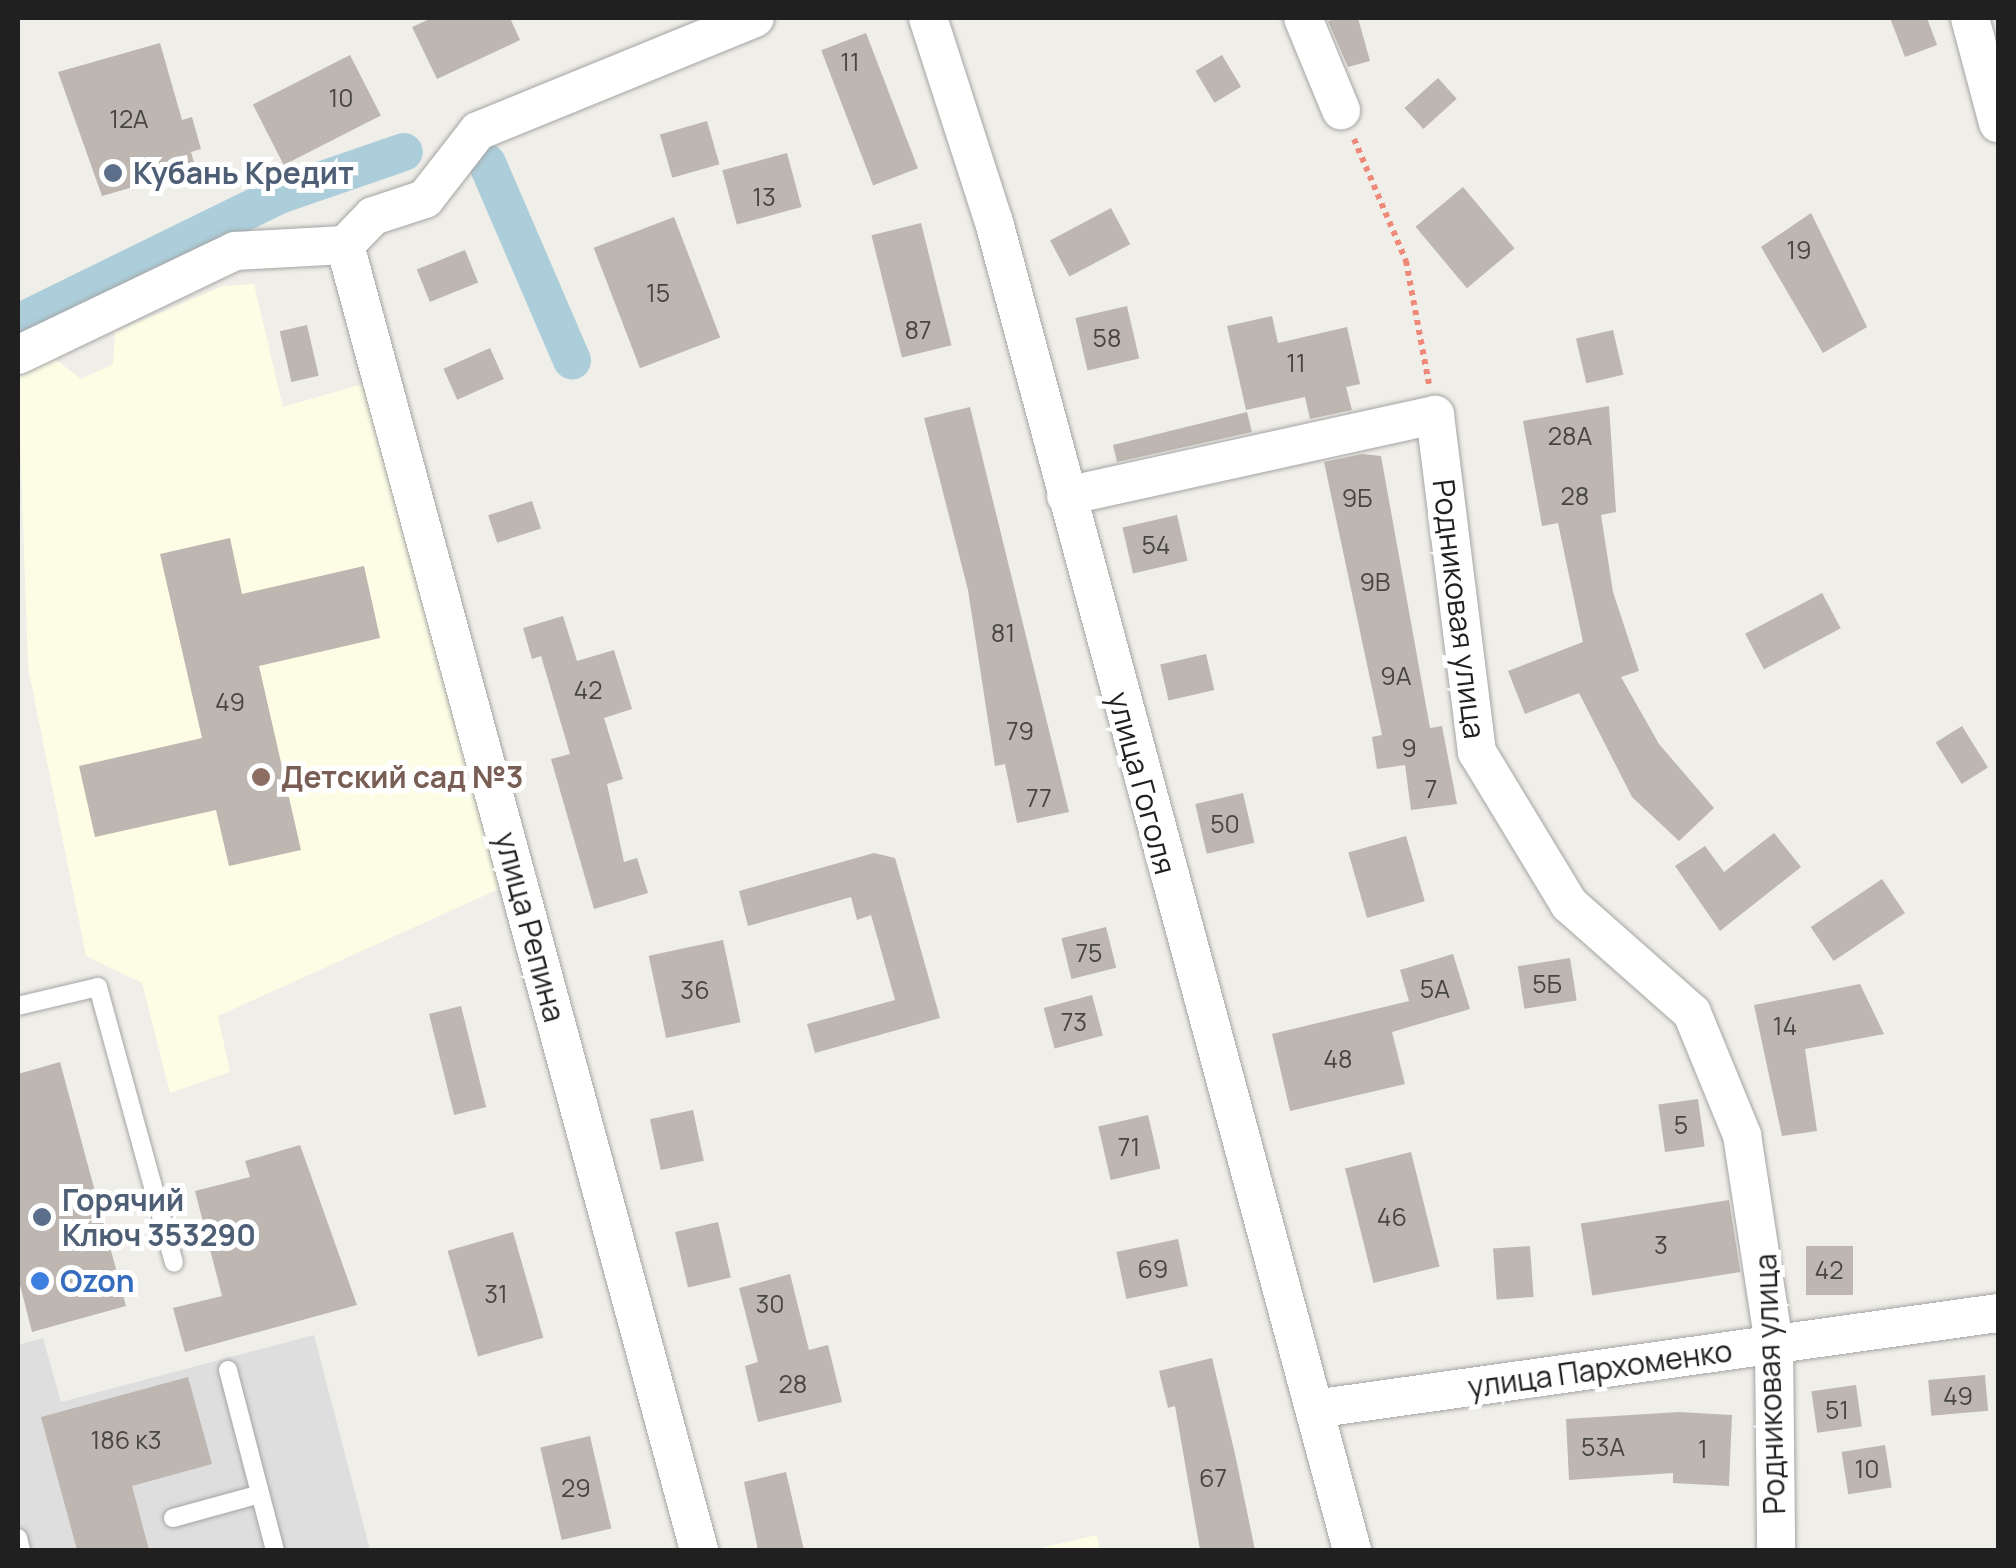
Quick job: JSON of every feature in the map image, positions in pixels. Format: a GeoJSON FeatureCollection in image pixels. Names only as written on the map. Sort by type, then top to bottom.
{"type":"FeatureCollection","features":[{"type":"Feature","properties":{"kind":"street"},"geometry":{"type":"LineString","coordinates":[[18,355],[235,251],[345,245],[374,216],[425,199],[478,131],[755,18]]}},
{"type":"Feature","properties":{"kind":"street","name":"улица Гоголя"},"geometry":{"type":"LineString","coordinates":[[928,18],[1066,496],[1211,1046],[1321,1408],[1352,1550]]}},
{"type":"Feature","properties":{"kind":"street"},"geometry":{"type":"LineString","coordinates":[[1303,18],[1342,110]]}},
{"type":"Feature","properties":{"kind":"street"},"geometry":{"type":"LineString","coordinates":[[1970,18],[1998,123]]}},
{"type":"Feature","properties":{"kind":"street","name":"улица Репина"},"geometry":{"type":"LineString","coordinates":[[345,245],[699,1550]]}},
{"type":"Feature","properties":{"kind":"street"},"geometry":{"type":"LineString","coordinates":[[1066,496],[1435,415]]}},
{"type":"Feature","properties":{"kind":"street","name":"Родниковая улица"},"geometry":{"type":"LineString","coordinates":[[1435,415],[1477,752],[1569,904],[1692,1013],[1742,1136],[1774,1345],[1776,1550]]}},
{"type":"Feature","properties":{"kind":"street","name":"улица Пархоменко"},"geometry":{"type":"LineString","coordinates":[[1321,1408],[1998,1313]]}},
{"type":"Feature","properties":{"kind":"lane"},"geometry":{"type":"LineString","coordinates":[[18,1006],[98,988],[174,1263]]}},
{"type":"Feature","properties":{"kind":"lane"},"geometry":{"type":"LineString","coordinates":[[228,1370],[275,1550]]}},
{"type":"Feature","properties":{"kind":"lane"},"geometry":{"type":"LineString","coordinates":[[172,1518],[260,1494]]}},
{"type":"Feature","properties":{"kind":"lane"},"geometry":{"type":"LineString","coordinates":[[18,1538],[21,1550]]}},
{"type":"Feature","properties":{"kind":"path"},"geometry":{"type":"LineString","coordinates":[[1342,110],[1406,261],[1435,415]]}},
{"type":"Feature","properties":{"kind":"shaded area","name":"Детский сад №3"},"geometry":{"type":"Polygon","coordinates":[[[254,284],[283,407],[366,383],[501,888],[218,1016],[230,1072],[170,1093],[142,983],[86,956],[28,667],[18,377],[54,358],[81,379],[113,364],[115,332],[223,286],[254,284]]]}},
{"type":"Feature","properties":{"kind":"shaded area"},"geometry":{"type":"Polygon","coordinates":[[[314,1335],[370,1550],[18,1550],[18,1345],[43,1338],[61,1402],[314,1335]]]}},
{"type":"Feature","properties":{"kind":"shaded area"},"geometry":{"type":"Polygon","coordinates":[[[1097,1535],[1100,1550],[1032,1550],[1097,1535]]]}},
{"type":"Feature","properties":{"kind":"building"},"geometry":{"type":"Polygon","coordinates":[[[432,18],[510,18],[520,40],[437,79],[412,27],[432,18]]]}},
{"type":"Feature","properties":{"kind":"building"},"geometry":{"type":"Polygon","coordinates":[[[1358,18],[1370,61],[1348,67],[1328,21],[1358,18]]]}},
{"type":"Feature","properties":{"kind":"building"},"geometry":{"type":"Polygon","coordinates":[[[1890,18],[1927,18],[1937,45],[1905,57],[1890,18]]]}},
{"type":"Feature","properties":{"kind":"building"},"geometry":{"type":"Polygon","coordinates":[[[866,33],[918,168],[873,186],[821,50],[866,33]]]}},
{"type":"Feature","properties":{"kind":"building"},"geometry":{"type":"Polygon","coordinates":[[[160,43],[182,120],[192,117],[201,149],[191,152],[196,169],[102,196],[58,72],[160,43]]]}},
{"type":"Feature","properties":{"kind":"building"},"geometry":{"type":"Polygon","coordinates":[[[350,55],[381,116],[284,165],[253,104],[350,55]]]}},
{"type":"Feature","properties":{"kind":"building"},"geometry":{"type":"Polygon","coordinates":[[[1222,55],[1241,87],[1214,103],[1195,71],[1222,55]]]}},
{"type":"Feature","properties":{"kind":"building"},"geometry":{"type":"Polygon","coordinates":[[[1438,78],[1457,99],[1423,129],[1405,108],[1438,78]]]}},
{"type":"Feature","properties":{"kind":"building"},"geometry":{"type":"Polygon","coordinates":[[[707,121],[719,164],[672,178],[660,135],[707,121]]]}},
{"type":"Feature","properties":{"kind":"building"},"geometry":{"type":"Polygon","coordinates":[[[787,153],[801,207],[737,224],[722,170],[787,153]]]}},
{"type":"Feature","properties":{"kind":"building"},"geometry":{"type":"Polygon","coordinates":[[[1463,187],[1514,248],[1467,288],[1416,227],[1463,187]]]}},
{"type":"Feature","properties":{"kind":"building"},"geometry":{"type":"Polygon","coordinates":[[[1111,208],[1130,244],[1069,277],[1050,240],[1111,208]]]}},
{"type":"Feature","properties":{"kind":"building"},"geometry":{"type":"Polygon","coordinates":[[[1811,213],[1867,327],[1823,353],[1761,247],[1811,213]]]}},
{"type":"Feature","properties":{"kind":"building"},"geometry":{"type":"Polygon","coordinates":[[[674,217],[720,337],[640,368],[594,248],[674,217]]]}},
{"type":"Feature","properties":{"kind":"building"},"geometry":{"type":"Polygon","coordinates":[[[921,223],[951,345],[902,358],[872,235],[921,223]]]}},
{"type":"Feature","properties":{"kind":"building"},"geometry":{"type":"Polygon","coordinates":[[[465,250],[478,282],[430,302],[417,269],[465,250]]]}},
{"type":"Feature","properties":{"kind":"building"},"geometry":{"type":"Polygon","coordinates":[[[1127,306],[1139,359],[1088,371],[1075,318],[1127,306]]]}},
{"type":"Feature","properties":{"kind":"building"},"geometry":{"type":"Polygon","coordinates":[[[1272,316],[1278,343],[1347,327],[1360,384],[1346,387],[1352,410],[1310,419],[1305,397],[1246,410],[1227,326],[1272,316]]]}},
{"type":"Feature","properties":{"kind":"building"},"geometry":{"type":"Polygon","coordinates":[[[307,325],[319,376],[291,382],[280,331],[307,325]]]}},
{"type":"Feature","properties":{"kind":"building"},"geometry":{"type":"Polygon","coordinates":[[[1613,330],[1623,375],[1586,383],[1576,339],[1613,330]]]}},
{"type":"Feature","properties":{"kind":"building"},"geometry":{"type":"Polygon","coordinates":[[[490,348],[504,379],[457,400],[443,369],[490,348]]]}},
{"type":"Feature","properties":{"kind":"building"},"geometry":{"type":"Polygon","coordinates":[[[1609,406],[1616,512],[1601,515],[1613,592],[1639,671],[1621,677],[1659,744],[1714,808],[1679,841],[1632,797],[1579,693],[1525,714],[1508,671],[1583,642],[1558,523],[1542,526],[1523,421],[1609,406]]]}},
{"type":"Feature","properties":{"kind":"building"},"geometry":{"type":"Polygon","coordinates":[[[970,407],[1069,812],[1017,823],[1005,764],[995,766],[968,590],[924,418],[970,407]]]}},
{"type":"Feature","properties":{"kind":"building"},"geometry":{"type":"Polygon","coordinates":[[[1247,412],[1252,432],[1117,462],[1113,445],[1247,412]]]}},
{"type":"Feature","properties":{"kind":"building"},"geometry":{"type":"Polygon","coordinates":[[[1362,454],[1381,456],[1430,728],[1442,726],[1457,804],[1411,810],[1405,765],[1377,769],[1372,737],[1382,735],[1324,462],[1362,454]]]}},
{"type":"Feature","properties":{"kind":"building"},"geometry":{"type":"Polygon","coordinates":[[[532,501],[541,529],[497,543],[488,515],[532,501]]]}},
{"type":"Feature","properties":{"kind":"building"},"geometry":{"type":"Polygon","coordinates":[[[1177,515],[1188,561],[1133,573],[1122,528],[1177,515]]]}},
{"type":"Feature","properties":{"kind":"building"},"geometry":{"type":"Polygon","coordinates":[[[230,538],[242,594],[364,566],[380,638],[259,666],[301,850],[229,866],[216,810],[95,837],[79,766],[202,738],[160,554],[230,538]]]}},
{"type":"Feature","properties":{"kind":"building"},"geometry":{"type":"Polygon","coordinates":[[[1822,593],[1841,628],[1764,669],[1745,634],[1822,593]]]}},
{"type":"Feature","properties":{"kind":"building"},"geometry":{"type":"Polygon","coordinates":[[[563,616],[577,661],[614,650],[632,709],[604,718],[623,779],[607,784],[624,862],[637,858],[648,893],[594,909],[551,759],[570,754],[541,656],[532,659],[523,628],[563,616]]]}},
{"type":"Feature","properties":{"kind":"building"},"geometry":{"type":"Polygon","coordinates":[[[1206,654],[1214,690],[1169,701],[1160,665],[1206,654]]]}},
{"type":"Feature","properties":{"kind":"building"},"geometry":{"type":"Polygon","coordinates":[[[1962,726],[1988,768],[1962,784],[1936,742],[1962,726]]]}},
{"type":"Feature","properties":{"kind":"building"},"geometry":{"type":"Polygon","coordinates":[[[1243,793],[1254,843],[1207,854],[1195,804],[1243,793]]]}},
{"type":"Feature","properties":{"kind":"building"},"geometry":{"type":"Polygon","coordinates":[[[1774,833],[1801,867],[1720,931],[1675,866],[1705,846],[1724,872],[1774,833]]]}},
{"type":"Feature","properties":{"kind":"building"},"geometry":{"type":"Polygon","coordinates":[[[1406,836],[1425,901],[1367,918],[1348,853],[1406,836]]]}},
{"type":"Feature","properties":{"kind":"building"},"geometry":{"type":"Polygon","coordinates":[[[874,853],[895,858],[940,1018],[815,1053],[807,1024],[895,1000],[871,915],[857,920],[851,897],[748,926],[739,891],[874,853]]]}},
{"type":"Feature","properties":{"kind":"building"},"geometry":{"type":"Polygon","coordinates":[[[1882,879],[1905,913],[1834,961],[1811,927],[1882,879]]]}},
{"type":"Feature","properties":{"kind":"building"},"geometry":{"type":"Polygon","coordinates":[[[1106,927],[1116,968],[1072,979],[1061,938],[1106,927]]]}},
{"type":"Feature","properties":{"kind":"building"},"geometry":{"type":"Polygon","coordinates":[[[723,940],[740,1022],[666,1038],[649,956],[723,940]]]}},
{"type":"Feature","properties":{"kind":"building"},"geometry":{"type":"Polygon","coordinates":[[[1453,954],[1470,1009],[1392,1032],[1405,1084],[1290,1111],[1272,1034],[1409,1001],[1400,970],[1453,954]]]}},
{"type":"Feature","properties":{"kind":"building"},"geometry":{"type":"Polygon","coordinates":[[[1570,958],[1577,1000],[1524,1009],[1518,966],[1570,958]]]}},
{"type":"Feature","properties":{"kind":"building"},"geometry":{"type":"Polygon","coordinates":[[[1860,984],[1884,1034],[1805,1049],[1817,1131],[1782,1136],[1754,1005],[1860,984]]]}},
{"type":"Feature","properties":{"kind":"building"},"geometry":{"type":"Polygon","coordinates":[[[1092,995],[1103,1036],[1055,1049],[1044,1008],[1092,995]]]}},
{"type":"Feature","properties":{"kind":"building"},"geometry":{"type":"Polygon","coordinates":[[[461,1006],[486,1107],[454,1115],[429,1014],[461,1006]]]}},
{"type":"Feature","properties":{"kind":"building"},"geometry":{"type":"Polygon","coordinates":[[[60,1062],[126,1306],[32,1332],[18,1277],[18,1074],[60,1062]]]}},
{"type":"Feature","properties":{"kind":"building"},"geometry":{"type":"Polygon","coordinates":[[[1698,1099],[1705,1147],[1665,1152],[1658,1105],[1698,1099]]]}},
{"type":"Feature","properties":{"kind":"building"},"geometry":{"type":"Polygon","coordinates":[[[693,1110],[704,1161],[661,1170],[650,1119],[693,1110]]]}},
{"type":"Feature","properties":{"kind":"building"},"geometry":{"type":"Polygon","coordinates":[[[1148,1115],[1160,1169],[1111,1180],[1098,1126],[1148,1115]]]}},
{"type":"Feature","properties":{"kind":"building"},"geometry":{"type":"Polygon","coordinates":[[[300,1145],[357,1305],[185,1352],[173,1308],[222,1296],[195,1191],[250,1177],[245,1161],[300,1145]]]}},
{"type":"Feature","properties":{"kind":"building"},"geometry":{"type":"Polygon","coordinates":[[[1411,1152],[1440,1266],[1374,1283],[1345,1168],[1411,1152]]]}},
{"type":"Feature","properties":{"kind":"building"},"geometry":{"type":"Polygon","coordinates":[[[1729,1200],[1740,1272],[1592,1296],[1581,1223],[1729,1200]]]}},
{"type":"Feature","properties":{"kind":"building"},"geometry":{"type":"Polygon","coordinates":[[[718,1222],[731,1278],[688,1287],[675,1232],[718,1222]]]}},
{"type":"Feature","properties":{"kind":"building"},"geometry":{"type":"Polygon","coordinates":[[[513,1232],[543,1338],[478,1356],[448,1251],[513,1232]]]}},
{"type":"Feature","properties":{"kind":"building"},"geometry":{"type":"Polygon","coordinates":[[[1178,1239],[1188,1286],[1126,1299],[1116,1252],[1178,1239]]]}},
{"type":"Feature","properties":{"kind":"building"},"geometry":{"type":"Polygon","coordinates":[[[1530,1246],[1534,1297],[1497,1299],[1493,1249],[1530,1246]]]}},
{"type":"Feature","properties":{"kind":"building"},"geometry":{"type":"Polygon","coordinates":[[[1806,1246],[1853,1246],[1853,1295],[1806,1295],[1806,1246]]]}},
{"type":"Feature","properties":{"kind":"building"},"geometry":{"type":"Polygon","coordinates":[[[790,1274],[809,1350],[828,1345],[842,1402],[758,1422],[745,1366],[758,1362],[739,1288],[790,1274]]]}},
{"type":"Feature","properties":{"kind":"building"},"geometry":{"type":"Polygon","coordinates":[[[1212,1358],[1255,1550],[1200,1550],[1175,1406],[1168,1408],[1159,1371],[1212,1358]]]}},
{"type":"Feature","properties":{"kind":"building"},"geometry":{"type":"Polygon","coordinates":[[[1985,1375],[1988,1411],[1931,1416],[1928,1380],[1985,1375]]]}},
{"type":"Feature","properties":{"kind":"building"},"geometry":{"type":"Polygon","coordinates":[[[188,1377],[212,1464],[132,1486],[149,1550],[77,1550],[41,1417],[188,1377]]]}},
{"type":"Feature","properties":{"kind":"building"},"geometry":{"type":"Polygon","coordinates":[[[1856,1385],[1862,1427],[1817,1433],[1811,1391],[1856,1385]]]}},
{"type":"Feature","properties":{"kind":"building"},"geometry":{"type":"Polygon","coordinates":[[[1679,1412],[1732,1415],[1729,1486],[1673,1483],[1673,1473],[1569,1480],[1566,1419],[1679,1412]]]}},
{"type":"Feature","properties":{"kind":"building"},"geometry":{"type":"Polygon","coordinates":[[[590,1436],[611,1529],[562,1540],[540,1447],[590,1436]]]}},
{"type":"Feature","properties":{"kind":"building"},"geometry":{"type":"Polygon","coordinates":[[[1885,1445],[1892,1487],[1848,1494],[1842,1452],[1885,1445]]]}},
{"type":"Feature","properties":{"kind":"building"},"geometry":{"type":"Polygon","coordinates":[[[786,1472],[804,1550],[758,1550],[744,1482],[786,1472]]]}},
{"type":"Feature","properties":{"kind":"waterway"},"geometry":{"type":"LineString","coordinates":[[18,323],[279,195],[404,152]]}},
{"type":"Feature","properties":{"kind":"waterway"},"geometry":{"type":"LineString","coordinates":[[487,163],[572,360]]}},
{"type":"Feature","properties":{"kind":"place","name":"Кубань Кредит"},"geometry":{"type":"Point","coordinates":[113,173]}},
{"type":"Feature","properties":{"kind":"place","name":"Детский сад №3"},"geometry":{"type":"Point","coordinates":[261,777]}},
{"type":"Feature","properties":{"kind":"place","name":"Горячий Ключ 353290"},"geometry":{"type":"Point","coordinates":[42,1217]}},
{"type":"Feature","properties":{"kind":"place","name":"Ozon"},"geometry":{"type":"Point","coordinates":[40,1281]}}]}
